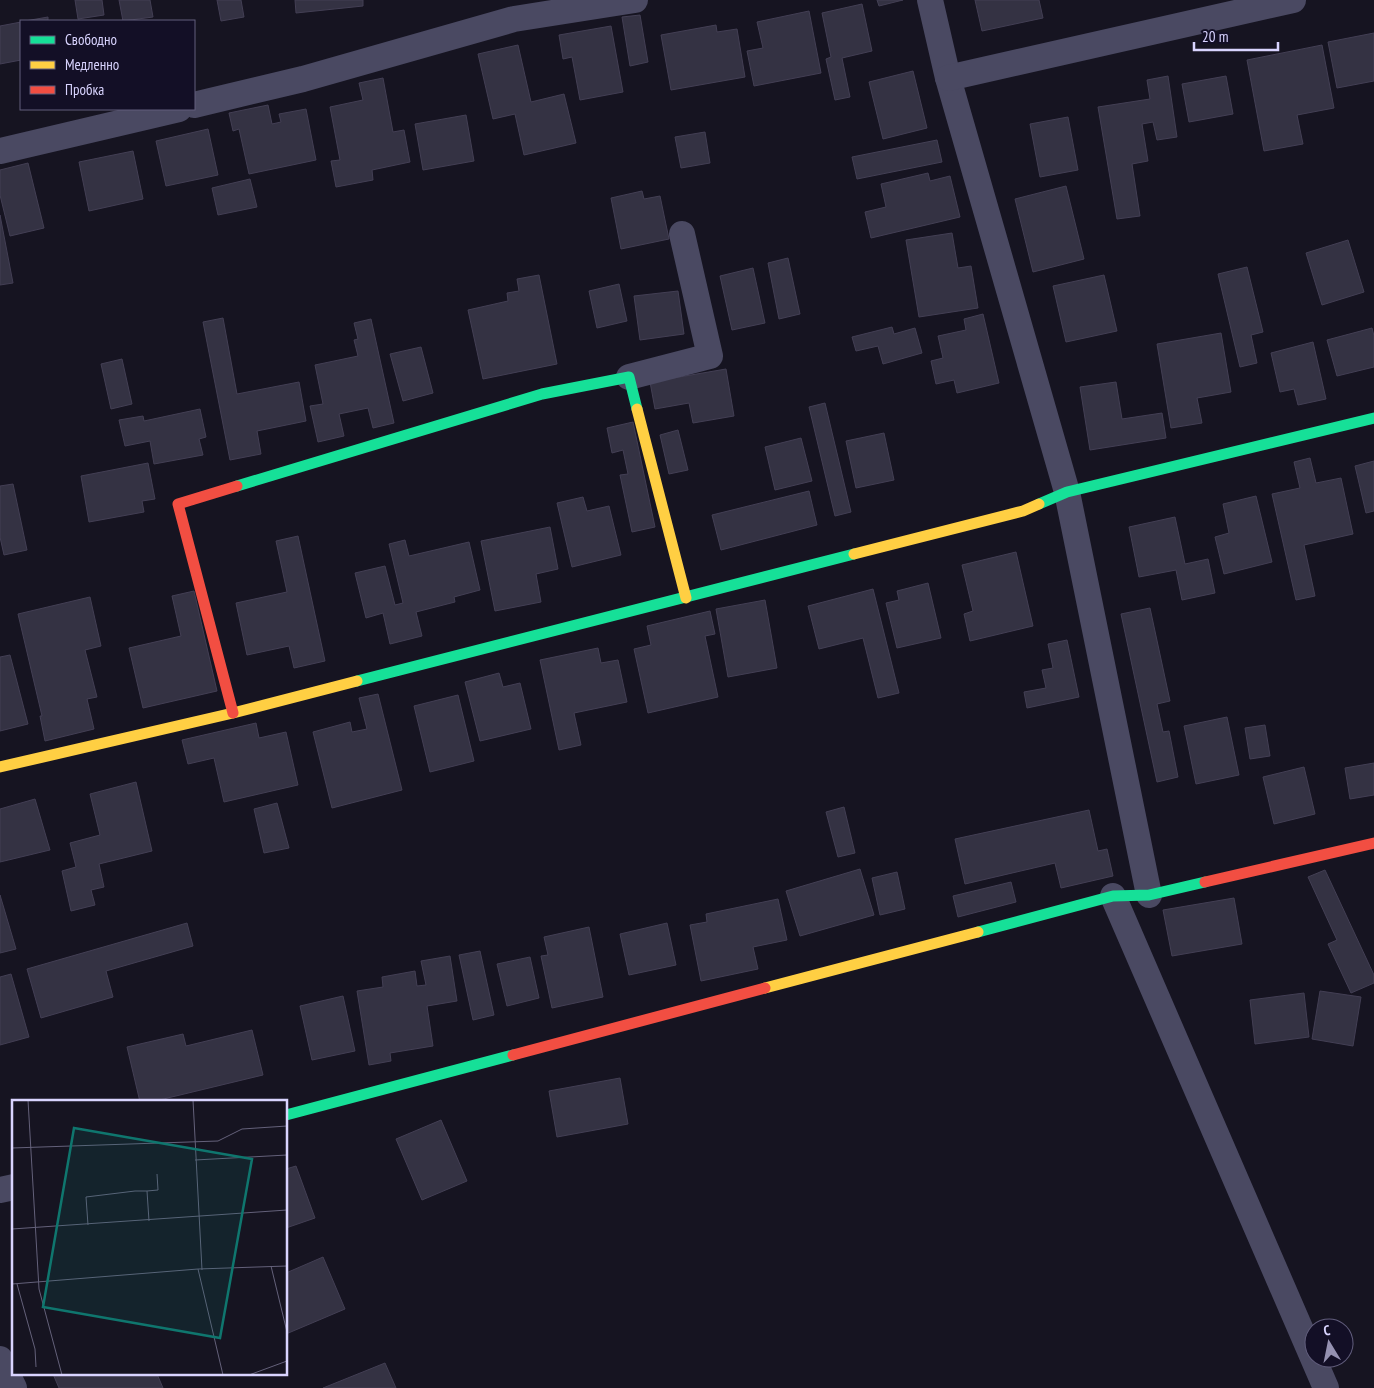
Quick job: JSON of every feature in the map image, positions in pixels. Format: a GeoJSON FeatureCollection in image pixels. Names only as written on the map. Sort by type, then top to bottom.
{"type":"FeatureCollection","features":[{"type":"Feature","properties":{"kind":"street"},"geometry":{"type":"LineString","coordinates":[[195,105],[303,79],[514,20],[635,0]]}},
{"type":"Feature","properties":{"kind":"street"},"geometry":{"type":"LineString","coordinates":[[930,0],[948,78],[1067,492],[1149,895]]}},
{"type":"Feature","properties":{"kind":"street"},"geometry":{"type":"LineString","coordinates":[[948,78],[1293,0]]}},
{"type":"Feature","properties":{"kind":"street"},"geometry":{"type":"LineString","coordinates":[[0,151],[175,110]]}},
{"type":"Feature","properties":{"kind":"street"},"geometry":{"type":"LineString","coordinates":[[233,713],[178,504],[542,394],[629,377],[710,356],[682,234]]}},
{"type":"Feature","properties":{"kind":"street"},"geometry":{"type":"LineString","coordinates":[[629,377],[686,598]]}},
{"type":"Feature","properties":{"kind":"street"},"geometry":{"type":"LineString","coordinates":[[0,767],[233,713],[686,598],[1023,511],[1067,492],[1374,418]]}},
{"type":"Feature","properties":{"kind":"street"},"geometry":{"type":"LineString","coordinates":[[288,1114],[1113,896],[1149,895],[1374,843]]}},
{"type":"Feature","properties":{"kind":"street"},"geometry":{"type":"LineString","coordinates":[[1113,896],[1326,1388]]}},
{"type":"Feature","properties":{"kind":"street"},"geometry":{"type":"LineString","coordinates":[[0,1359],[14,1388]]}},
{"type":"Feature","properties":{"kind":"building"},"geometry":{"type":"Polygon","coordinates":[[[75,0],[102,0],[104,15],[78,19],[75,0]]]}},
{"type":"Feature","properties":{"kind":"building"},"geometry":{"type":"Polygon","coordinates":[[[119,0],[150,0],[153,17],[123,20],[119,0]]]}},
{"type":"Feature","properties":{"kind":"building"},"geometry":{"type":"Polygon","coordinates":[[[217,0],[241,0],[244,17],[221,21],[217,0]]]}},
{"type":"Feature","properties":{"kind":"building"},"geometry":{"type":"Polygon","coordinates":[[[295,0],[363,0],[363,6],[296,13],[295,0]]]}},
{"type":"Feature","properties":{"kind":"building"},"geometry":{"type":"Polygon","coordinates":[[[877,0],[903,0],[879,6],[877,0]]]}},
{"type":"Feature","properties":{"kind":"building"},"geometry":{"type":"Polygon","coordinates":[[[975,0],[1039,0],[1043,18],[982,31],[975,0]]]}},
{"type":"Feature","properties":{"kind":"building"},"geometry":{"type":"Polygon","coordinates":[[[862,4],[872,51],[842,58],[850,97],[835,100],[826,59],[831,57],[822,13],[862,4]]]}},
{"type":"Feature","properties":{"kind":"building"},"geometry":{"type":"Polygon","coordinates":[[[809,11],[821,73],[754,86],[747,51],[763,48],[757,22],[809,11]]]}},
{"type":"Feature","properties":{"kind":"building"},"geometry":{"type":"Polygon","coordinates":[[[640,15],[648,62],[630,66],[622,17],[640,15]]]}},
{"type":"Feature","properties":{"kind":"building"},"geometry":{"type":"Polygon","coordinates":[[[48,17],[48,20],[31,20],[48,17]]]}},
{"type":"Feature","properties":{"kind":"building"},"geometry":{"type":"Polygon","coordinates":[[[20,22],[20,60],[0,64],[0,26],[20,22]]]}},
{"type":"Feature","properties":{"kind":"building"},"geometry":{"type":"Polygon","coordinates":[[[716,25],[717,32],[737,29],[745,77],[671,90],[661,35],[716,25]]]}},
{"type":"Feature","properties":{"kind":"building"},"geometry":{"type":"Polygon","coordinates":[[[611,26],[623,92],[580,100],[572,57],[563,59],[559,35],[611,26]]]}},
{"type":"Feature","properties":{"kind":"building"},"geometry":{"type":"Polygon","coordinates":[[[1374,33],[1374,81],[1337,88],[1328,42],[1374,33]]]}},
{"type":"Feature","properties":{"kind":"building"},"geometry":{"type":"Polygon","coordinates":[[[518,45],[531,102],[564,94],[576,143],[524,155],[515,114],[493,119],[478,54],[518,45]]]}},
{"type":"Feature","properties":{"kind":"building"},"geometry":{"type":"Polygon","coordinates":[[[1322,45],[1334,108],[1297,115],[1303,144],[1264,151],[1247,60],[1322,45]]]}},
{"type":"Feature","properties":{"kind":"building"},"geometry":{"type":"Polygon","coordinates":[[[913,71],[927,128],[883,139],[869,82],[913,71]]]}},
{"type":"Feature","properties":{"kind":"building"},"geometry":{"type":"Polygon","coordinates":[[[1168,76],[1177,137],[1157,140],[1153,122],[1142,124],[1148,161],[1132,164],[1140,216],[1117,219],[1098,107],[1150,99],[1147,80],[1168,76]]]}},
{"type":"Feature","properties":{"kind":"building"},"geometry":{"type":"Polygon","coordinates":[[[1226,76],[1233,114],[1189,122],[1182,84],[1226,76]]]}},
{"type":"Feature","properties":{"kind":"building"},"geometry":{"type":"Polygon","coordinates":[[[383,78],[393,132],[404,130],[410,162],[372,170],[373,180],[336,187],[331,161],[340,160],[330,107],[363,100],[359,83],[383,78]]]}},
{"type":"Feature","properties":{"kind":"building"},"geometry":{"type":"Polygon","coordinates":[[[268,105],[272,124],[281,122],[279,114],[306,109],[316,160],[249,174],[239,129],[233,131],[229,113],[268,105]]]}},
{"type":"Feature","properties":{"kind":"building"},"geometry":{"type":"Polygon","coordinates":[[[466,115],[474,161],[423,170],[415,124],[466,115]]]}},
{"type":"Feature","properties":{"kind":"building"},"geometry":{"type":"Polygon","coordinates":[[[1068,117],[1078,170],[1040,177],[1030,124],[1068,117]]]}},
{"type":"Feature","properties":{"kind":"building"},"geometry":{"type":"Polygon","coordinates":[[[208,129],[218,175],[166,186],[156,141],[208,129]]]}},
{"type":"Feature","properties":{"kind":"building"},"geometry":{"type":"Polygon","coordinates":[[[705,132],[710,163],[681,168],[675,137],[705,132]]]}},
{"type":"Feature","properties":{"kind":"building"},"geometry":{"type":"Polygon","coordinates":[[[937,140],[942,162],[857,179],[852,157],[937,140]]]}},
{"type":"Feature","properties":{"kind":"building"},"geometry":{"type":"Polygon","coordinates":[[[133,151],[143,199],[89,211],[79,162],[133,151]]]}},
{"type":"Feature","properties":{"kind":"building"},"geometry":{"type":"Polygon","coordinates":[[[28,163],[44,228],[10,236],[0,195],[0,170],[28,163]]]}},
{"type":"Feature","properties":{"kind":"building"},"geometry":{"type":"Polygon","coordinates":[[[928,173],[930,181],[950,176],[960,217],[871,238],[865,212],[886,207],[881,184],[928,173]]]}},
{"type":"Feature","properties":{"kind":"building"},"geometry":{"type":"Polygon","coordinates":[[[250,179],[257,207],[218,215],[212,188],[250,179]]]}},
{"type":"Feature","properties":{"kind":"building"},"geometry":{"type":"Polygon","coordinates":[[[1066,186],[1084,259],[1033,272],[1015,199],[1066,186]]]}},
{"type":"Feature","properties":{"kind":"building"},"geometry":{"type":"Polygon","coordinates":[[[642,191],[644,199],[660,196],[669,239],[621,249],[611,198],[642,191]]]}},
{"type":"Feature","properties":{"kind":"building"},"geometry":{"type":"Polygon","coordinates":[[[0,215],[13,283],[0,285],[0,215]]]}},
{"type":"Feature","properties":{"kind":"building"},"geometry":{"type":"Polygon","coordinates":[[[952,233],[958,268],[971,266],[978,308],[919,317],[906,240],[952,233]]]}},
{"type":"Feature","properties":{"kind":"building"},"geometry":{"type":"Polygon","coordinates":[[[1348,240],[1364,292],[1322,305],[1306,253],[1348,240]]]}},
{"type":"Feature","properties":{"kind":"building"},"geometry":{"type":"Polygon","coordinates":[[[788,258],[800,314],[779,319],[768,263],[788,258]]]}},
{"type":"Feature","properties":{"kind":"building"},"geometry":{"type":"Polygon","coordinates":[[[1247,267],[1263,332],[1251,335],[1257,363],[1240,367],[1218,274],[1247,267]]]}},
{"type":"Feature","properties":{"kind":"building"},"geometry":{"type":"Polygon","coordinates":[[[753,268],[765,323],[732,330],[720,276],[753,268]]]}},
{"type":"Feature","properties":{"kind":"building"},"geometry":{"type":"Polygon","coordinates":[[[539,275],[557,364],[483,379],[468,310],[508,301],[507,293],[519,291],[517,279],[539,275]]]}},
{"type":"Feature","properties":{"kind":"building"},"geometry":{"type":"Polygon","coordinates":[[[1104,275],[1117,331],[1066,342],[1053,286],[1104,275]]]}},
{"type":"Feature","properties":{"kind":"building"},"geometry":{"type":"Polygon","coordinates":[[[619,284],[627,321],[597,328],[589,291],[619,284]]]}},
{"type":"Feature","properties":{"kind":"building"},"geometry":{"type":"Polygon","coordinates":[[[678,291],[684,334],[640,340],[634,296],[678,291]]]}},
{"type":"Feature","properties":{"kind":"building"},"geometry":{"type":"Polygon","coordinates":[[[983,314],[999,383],[957,393],[954,380],[936,384],[931,361],[943,358],[938,336],[966,330],[964,319],[983,314]]]}},
{"type":"Feature","properties":{"kind":"building"},"geometry":{"type":"Polygon","coordinates":[[[223,318],[237,394],[299,382],[306,421],[257,431],[261,454],[230,460],[203,322],[223,318]]]}},
{"type":"Feature","properties":{"kind":"building"},"geometry":{"type":"Polygon","coordinates":[[[371,319],[394,423],[373,428],[368,408],[339,414],[344,436],[318,442],[310,406],[323,404],[315,365],[358,356],[354,340],[358,339],[354,323],[371,319]]]}},
{"type":"Feature","properties":{"kind":"building"},"geometry":{"type":"Polygon","coordinates":[[[892,327],[894,334],[915,328],[922,353],[883,364],[878,346],[856,351],[852,337],[892,327]]]}},
{"type":"Feature","properties":{"kind":"building"},"geometry":{"type":"Polygon","coordinates":[[[1372,328],[1374,336],[1374,367],[1337,376],[1327,340],[1372,328]]]}},
{"type":"Feature","properties":{"kind":"building"},"geometry":{"type":"Polygon","coordinates":[[[1221,333],[1231,392],[1197,398],[1202,423],[1171,428],[1157,344],[1221,333]]]}},
{"type":"Feature","properties":{"kind":"building"},"geometry":{"type":"Polygon","coordinates":[[[1313,342],[1326,399],[1298,405],[1294,389],[1280,392],[1271,353],[1313,342]]]}},
{"type":"Feature","properties":{"kind":"building"},"geometry":{"type":"Polygon","coordinates":[[[421,347],[433,393],[403,401],[390,354],[421,347]]]}},
{"type":"Feature","properties":{"kind":"building"},"geometry":{"type":"Polygon","coordinates":[[[122,359],[132,404],[111,409],[101,364],[122,359]]]}},
{"type":"Feature","properties":{"kind":"building"},"geometry":{"type":"Polygon","coordinates":[[[726,369],[734,416],[693,423],[689,403],[655,409],[650,382],[726,369]]]}},
{"type":"Feature","properties":{"kind":"building"},"geometry":{"type":"Polygon","coordinates":[[[1116,382],[1122,419],[1162,413],[1166,438],[1090,450],[1080,387],[1116,382]]]}},
{"type":"Feature","properties":{"kind":"building"},"geometry":{"type":"Polygon","coordinates":[[[825,403],[851,512],[835,516],[809,407],[825,403]]]}},
{"type":"Feature","properties":{"kind":"building"},"geometry":{"type":"Polygon","coordinates":[[[200,409],[206,437],[199,439],[203,455],[154,464],[150,441],[125,446],[119,420],[143,416],[144,421],[200,409]]]}},
{"type":"Feature","properties":{"kind":"building"},"geometry":{"type":"Polygon","coordinates":[[[633,422],[655,527],[632,532],[620,475],[628,474],[623,450],[612,453],[607,428],[633,422]]]}},
{"type":"Feature","properties":{"kind":"building"},"geometry":{"type":"Polygon","coordinates":[[[678,430],[688,470],[669,474],[660,435],[678,430]]]}},
{"type":"Feature","properties":{"kind":"building"},"geometry":{"type":"Polygon","coordinates":[[[884,433],[894,480],[856,488],[846,441],[884,433]]]}},
{"type":"Feature","properties":{"kind":"building"},"geometry":{"type":"Polygon","coordinates":[[[801,438],[812,481],[775,490],[765,447],[801,438]]]}},
{"type":"Feature","properties":{"kind":"building"},"geometry":{"type":"Polygon","coordinates":[[[1310,458],[1316,483],[1341,478],[1353,534],[1304,545],[1315,596],[1296,600],[1272,494],[1300,488],[1294,462],[1310,458]]]}},
{"type":"Feature","properties":{"kind":"building"},"geometry":{"type":"Polygon","coordinates":[[[1374,461],[1374,511],[1366,513],[1355,466],[1374,461]]]}},
{"type":"Feature","properties":{"kind":"building"},"geometry":{"type":"Polygon","coordinates":[[[148,463],[155,499],[142,501],[144,512],[89,522],[81,476],[148,463]]]}},
{"type":"Feature","properties":{"kind":"building"},"geometry":{"type":"Polygon","coordinates":[[[13,484],[27,550],[4,555],[0,537],[0,486],[13,484]]]}},
{"type":"Feature","properties":{"kind":"building"},"geometry":{"type":"Polygon","coordinates":[[[809,491],[817,525],[721,550],[712,515],[809,491]]]}},
{"type":"Feature","properties":{"kind":"building"},"geometry":{"type":"Polygon","coordinates":[[[1256,496],[1272,562],[1224,574],[1215,537],[1229,533],[1223,504],[1256,496]]]}},
{"type":"Feature","properties":{"kind":"building"},"geometry":{"type":"Polygon","coordinates":[[[583,497],[587,511],[609,506],[621,555],[572,567],[557,503],[583,497]]]}},
{"type":"Feature","properties":{"kind":"building"},"geometry":{"type":"Polygon","coordinates":[[[1175,517],[1185,564],[1208,559],[1215,593],[1182,600],[1176,570],[1139,577],[1129,527],[1175,517]]]}},
{"type":"Feature","properties":{"kind":"building"},"geometry":{"type":"Polygon","coordinates":[[[550,527],[558,569],[536,574],[541,602],[495,611],[481,541],[550,527]]]}},
{"type":"Feature","properties":{"kind":"building"},"geometry":{"type":"Polygon","coordinates":[[[298,536],[325,661],[294,668],[289,646],[247,655],[236,603],[287,592],[276,541],[298,536]]]}},
{"type":"Feature","properties":{"kind":"building"},"geometry":{"type":"Polygon","coordinates":[[[405,540],[409,556],[469,542],[480,590],[454,597],[455,602],[416,612],[422,636],[390,644],[383,613],[366,618],[355,573],[385,566],[395,605],[403,603],[389,544],[405,540]]]}},
{"type":"Feature","properties":{"kind":"building"},"geometry":{"type":"Polygon","coordinates":[[[1016,552],[1033,626],[970,641],[964,614],[973,611],[962,565],[1016,552]]]}},
{"type":"Feature","properties":{"kind":"building"},"geometry":{"type":"Polygon","coordinates":[[[928,583],[941,638],[897,648],[886,603],[899,600],[897,591],[928,583]]]}},
{"type":"Feature","properties":{"kind":"building"},"geometry":{"type":"Polygon","coordinates":[[[873,589],[899,693],[878,698],[863,638],[819,649],[808,606],[873,589]]]}},
{"type":"Feature","properties":{"kind":"building"},"geometry":{"type":"Polygon","coordinates":[[[194,591],[217,691],[143,708],[129,648],[181,636],[172,596],[194,591]]]}},
{"type":"Feature","properties":{"kind":"building"},"geometry":{"type":"Polygon","coordinates":[[[90,597],[101,646],[85,650],[97,697],[87,699],[94,729],[45,741],[40,716],[42,716],[18,614],[90,597]]]}},
{"type":"Feature","properties":{"kind":"building"},"geometry":{"type":"Polygon","coordinates":[[[765,600],[777,668],[728,677],[716,609],[765,600]]]}},
{"type":"Feature","properties":{"kind":"building"},"geometry":{"type":"Polygon","coordinates":[[[1150,608],[1170,701],[1157,704],[1163,732],[1169,731],[1178,777],[1157,782],[1121,614],[1150,608]]]}},
{"type":"Feature","properties":{"kind":"building"},"geometry":{"type":"Polygon","coordinates":[[[710,611],[715,634],[705,636],[718,697],[648,713],[634,649],[651,645],[647,626],[710,611]]]}},
{"type":"Feature","properties":{"kind":"building"},"geometry":{"type":"Polygon","coordinates":[[[1067,640],[1079,697],[1027,708],[1024,692],[1046,688],[1042,670],[1053,668],[1048,644],[1067,640]]]}},
{"type":"Feature","properties":{"kind":"building"},"geometry":{"type":"Polygon","coordinates":[[[598,648],[601,663],[618,660],[627,702],[574,713],[581,745],[559,750],[540,660],[598,648]]]}},
{"type":"Feature","properties":{"kind":"building"},"geometry":{"type":"Polygon","coordinates":[[[10,655],[28,724],[0,731],[0,657],[10,655]]]}},
{"type":"Feature","properties":{"kind":"building"},"geometry":{"type":"Polygon","coordinates":[[[499,673],[503,687],[520,683],[531,729],[480,741],[465,682],[499,673]]]}},
{"type":"Feature","properties":{"kind":"building"},"geometry":{"type":"Polygon","coordinates":[[[378,694],[402,790],[332,808],[313,732],[350,722],[352,732],[367,729],[359,698],[378,694]]]}},
{"type":"Feature","properties":{"kind":"building"},"geometry":{"type":"Polygon","coordinates":[[[458,695],[474,761],[430,772],[414,706],[458,695]]]}},
{"type":"Feature","properties":{"kind":"building"},"geometry":{"type":"Polygon","coordinates":[[[1227,717],[1239,775],[1196,784],[1184,726],[1227,717]]]}},
{"type":"Feature","properties":{"kind":"building"},"geometry":{"type":"Polygon","coordinates":[[[256,723],[259,738],[286,732],[298,785],[224,802],[214,758],[188,764],[182,740],[256,723]]]}},
{"type":"Feature","properties":{"kind":"building"},"geometry":{"type":"Polygon","coordinates":[[[1265,725],[1270,756],[1250,759],[1245,728],[1265,725]]]}},
{"type":"Feature","properties":{"kind":"building"},"geometry":{"type":"Polygon","coordinates":[[[1374,763],[1374,795],[1350,799],[1345,768],[1374,763]]]}},
{"type":"Feature","properties":{"kind":"building"},"geometry":{"type":"Polygon","coordinates":[[[1304,767],[1315,814],[1274,824],[1263,777],[1304,767]]]}},
{"type":"Feature","properties":{"kind":"building"},"geometry":{"type":"Polygon","coordinates":[[[136,782],[152,851],[99,864],[104,887],[91,890],[95,905],[71,911],[62,871],[76,867],[70,843],[100,835],[90,794],[136,782]]]}},
{"type":"Feature","properties":{"kind":"building"},"geometry":{"type":"Polygon","coordinates":[[[35,799],[50,850],[0,862],[0,809],[35,799]]]}},
{"type":"Feature","properties":{"kind":"building"},"geometry":{"type":"Polygon","coordinates":[[[277,803],[289,848],[264,853],[254,809],[277,803]]]}},
{"type":"Feature","properties":{"kind":"building"},"geometry":{"type":"Polygon","coordinates":[[[844,807],[855,853],[838,857],[826,812],[844,807]]]}},
{"type":"Feature","properties":{"kind":"building"},"geometry":{"type":"Polygon","coordinates":[[[1089,810],[1098,851],[1107,849],[1113,876],[1061,888],[1055,863],[965,884],[955,839],[1089,810]]]}},
{"type":"Feature","properties":{"kind":"building"},"geometry":{"type":"Polygon","coordinates":[[[860,869],[874,915],[800,936],[786,891],[860,869]]]}},
{"type":"Feature","properties":{"kind":"building"},"geometry":{"type":"Polygon","coordinates":[[[1325,870],[1374,975],[1374,983],[1351,993],[1328,944],[1337,940],[1308,877],[1325,870]]]}},
{"type":"Feature","properties":{"kind":"building"},"geometry":{"type":"Polygon","coordinates":[[[897,872],[905,909],[880,915],[872,878],[897,872]]]}},
{"type":"Feature","properties":{"kind":"building"},"geometry":{"type":"Polygon","coordinates":[[[1011,882],[1016,902],[958,917],[953,896],[1011,882]]]}},
{"type":"Feature","properties":{"kind":"building"},"geometry":{"type":"Polygon","coordinates":[[[0,895],[16,949],[0,953],[0,895]]]}},
{"type":"Feature","properties":{"kind":"building"},"geometry":{"type":"Polygon","coordinates":[[[1234,898],[1242,944],[1172,956],[1163,910],[1234,898]]]}},
{"type":"Feature","properties":{"kind":"building"},"geometry":{"type":"Polygon","coordinates":[[[778,899],[787,940],[753,947],[758,969],[701,981],[690,925],[707,922],[706,914],[778,899]]]}},
{"type":"Feature","properties":{"kind":"building"},"geometry":{"type":"Polygon","coordinates":[[[187,923],[193,946],[106,971],[113,997],[41,1018],[27,969],[187,923]]]}},
{"type":"Feature","properties":{"kind":"building"},"geometry":{"type":"Polygon","coordinates":[[[667,923],[676,965],[629,975],[620,934],[667,923]]]}},
{"type":"Feature","properties":{"kind":"building"},"geometry":{"type":"Polygon","coordinates":[[[589,927],[603,997],[552,1008],[541,956],[548,955],[544,937],[589,927]]]}},
{"type":"Feature","properties":{"kind":"building"},"geometry":{"type":"Polygon","coordinates":[[[480,951],[494,1015],[473,1020],[459,955],[480,951]]]}},
{"type":"Feature","properties":{"kind":"building"},"geometry":{"type":"Polygon","coordinates":[[[450,956],[457,1001],[427,1006],[433,1046],[390,1053],[391,1061],[369,1065],[357,991],[383,987],[382,977],[415,971],[417,986],[426,985],[421,961],[450,956]]]}},
{"type":"Feature","properties":{"kind":"building"},"geometry":{"type":"Polygon","coordinates":[[[530,957],[539,998],[507,1006],[497,964],[530,957]]]}},
{"type":"Feature","properties":{"kind":"building"},"geometry":{"type":"Polygon","coordinates":[[[11,974],[29,1037],[0,1045],[0,977],[11,974]]]}},
{"type":"Feature","properties":{"kind":"building"},"geometry":{"type":"Polygon","coordinates":[[[1320,991],[1361,997],[1353,1046],[1312,1039],[1320,991]]]}},
{"type":"Feature","properties":{"kind":"building"},"geometry":{"type":"Polygon","coordinates":[[[1304,993],[1309,1037],[1255,1044],[1250,1000],[1304,993]]]}},
{"type":"Feature","properties":{"kind":"building"},"geometry":{"type":"Polygon","coordinates":[[[343,996],[355,1051],[312,1060],[300,1006],[343,996]]]}},
{"type":"Feature","properties":{"kind":"building"},"geometry":{"type":"Polygon","coordinates":[[[252,1030],[263,1075],[159,1100],[140,1100],[127,1047],[183,1034],[186,1046],[252,1030]]]}},
{"type":"Feature","properties":{"kind":"building"},"geometry":{"type":"Polygon","coordinates":[[[620,1078],[628,1124],[557,1137],[549,1091],[620,1078]]]}},
{"type":"Feature","properties":{"kind":"building"},"geometry":{"type":"Polygon","coordinates":[[[441,1120],[467,1181],[422,1200],[396,1139],[441,1120]]]}},
{"type":"Feature","properties":{"kind":"building"},"geometry":{"type":"Polygon","coordinates":[[[296,1166],[315,1218],[288,1227],[288,1168],[296,1166]]]}},
{"type":"Feature","properties":{"kind":"building"},"geometry":{"type":"Polygon","coordinates":[[[323,1257],[345,1309],[288,1333],[288,1272],[323,1257]]]}},
{"type":"Feature","properties":{"kind":"building"},"geometry":{"type":"Polygon","coordinates":[[[385,1363],[396,1388],[323,1388],[385,1363]]]}},
{"type":"Feature","properties":{"kind":"building"},"geometry":{"type":"Polygon","coordinates":[[[54,1376],[158,1376],[163,1388],[59,1388],[54,1376]]]}},
{"type":"Feature","properties":{"kind":"traffic: fast"},"geometry":{"type":"LineString","coordinates":[[237,486],[542,394],[629,377],[637,409]]}},
{"type":"Feature","properties":{"kind":"traffic: fast"},"geometry":{"type":"LineString","coordinates":[[1039,504],[1067,492],[1374,418]]}},
{"type":"Feature","properties":{"kind":"traffic: fast"},"geometry":{"type":"LineString","coordinates":[[357,681],[854,554]]}},
{"type":"Feature","properties":{"kind":"traffic: fast"},"geometry":{"type":"LineString","coordinates":[[978,932],[1113,896],[1149,895],[1205,882]]}},
{"type":"Feature","properties":{"kind":"traffic: fast"},"geometry":{"type":"LineString","coordinates":[[288,1114],[513,1055]]}},
{"type":"Feature","properties":{"kind":"traffic: slow"},"geometry":{"type":"LineString","coordinates":[[637,409],[686,598]]}},
{"type":"Feature","properties":{"kind":"traffic: slow"},"geometry":{"type":"LineString","coordinates":[[854,554],[1023,511],[1039,504]]}},
{"type":"Feature","properties":{"kind":"traffic: slow"},"geometry":{"type":"LineString","coordinates":[[0,767],[233,713],[357,681]]}},
{"type":"Feature","properties":{"kind":"traffic: slow"},"geometry":{"type":"LineString","coordinates":[[765,988],[978,932]]}},
{"type":"Feature","properties":{"kind":"traffic: jam"},"geometry":{"type":"LineString","coordinates":[[233,713],[178,504],[237,486]]}},
{"type":"Feature","properties":{"kind":"traffic: jam"},"geometry":{"type":"LineString","coordinates":[[1205,882],[1374,843]]}},
{"type":"Feature","properties":{"kind":"traffic: jam"},"geometry":{"type":"LineString","coordinates":[[513,1055],[765,988]]}}]}
